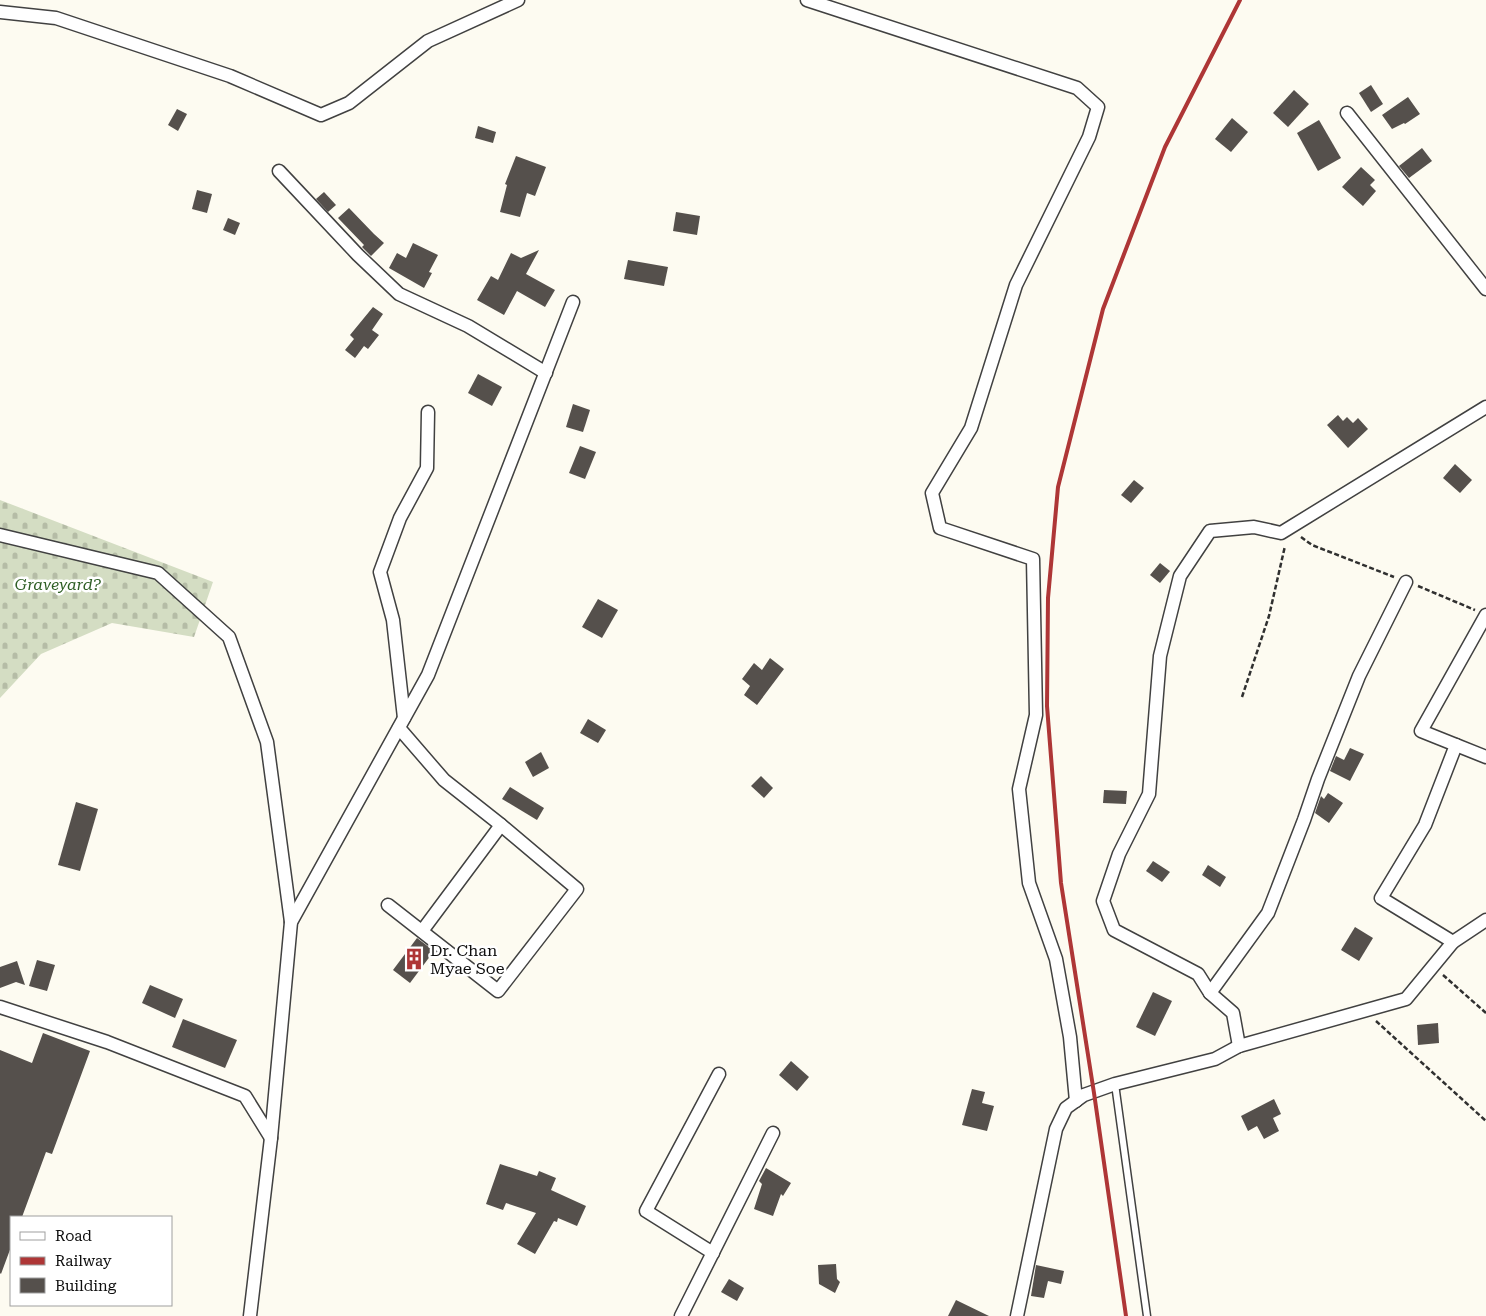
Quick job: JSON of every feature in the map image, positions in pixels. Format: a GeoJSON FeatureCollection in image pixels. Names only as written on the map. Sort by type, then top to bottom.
{"type":"FeatureCollection","features":[{"type":"Feature","properties":{"kind":"street"},"geometry":{"type":"LineString","coordinates":[[0,12],[56,18],[230,76],[321,115],[349,103],[428,41],[518,0]]}},
{"type":"Feature","properties":{"kind":"street"},"geometry":{"type":"LineString","coordinates":[[807,0],[1077,88],[1098,107],[1089,138],[1016,285],[971,428],[932,492],[940,528],[1033,559],[1036,715],[1019,789],[1029,883],[1056,959],[1070,1037],[1076,1102]]}},
{"type":"Feature","properties":{"kind":"street"},"geometry":{"type":"LineString","coordinates":[[1347,113],[1486,289]]}},
{"type":"Feature","properties":{"kind":"street"},"geometry":{"type":"LineString","coordinates":[[279,172],[358,256],[399,294],[468,326],[546,373]]}},
{"type":"Feature","properties":{"kind":"street"},"geometry":{"type":"LineString","coordinates":[[291,922],[428,675],[573,302]]}},
{"type":"Feature","properties":{"kind":"street"},"geometry":{"type":"LineString","coordinates":[[1239,1046],[1233,1013],[1210,993],[1198,974],[1114,930],[1103,901],[1119,854],[1149,794],[1160,656],[1180,576],[1210,531],[1254,528],[1281,533],[1486,407]]}},
{"type":"Feature","properties":{"kind":"street"},"geometry":{"type":"LineString","coordinates":[[388,905],[498,991],[577,889],[444,780],[402,723],[393,620],[380,572],[400,518],[427,468],[428,412]]}},
{"type":"Feature","properties":{"kind":"street"},"geometry":{"type":"LineString","coordinates":[[0,535],[158,573],[228,637],[267,742],[291,922],[271,1138],[250,1316]]}},
{"type":"Feature","properties":{"kind":"street"},"geometry":{"type":"LineString","coordinates":[[1210,993],[1268,913],[1359,676],[1406,582]]}},
{"type":"Feature","properties":{"kind":"street"},"geometry":{"type":"LineString","coordinates":[[1486,614],[1421,731],[1486,757]]}},
{"type":"Feature","properties":{"kind":"street"},"geometry":{"type":"LineString","coordinates":[[1452,942],[1381,898],[1425,825],[1456,745]]}},
{"type":"Feature","properties":{"kind":"street"},"geometry":{"type":"LineString","coordinates":[[422,931],[501,826]]}},
{"type":"Feature","properties":{"kind":"street"},"geometry":{"type":"LineString","coordinates":[[1017,1316],[1056,1130],[1066,1108],[1084,1096],[1115,1084],[1215,1059],[1239,1046],[1406,999],[1452,942],[1486,920]]}},
{"type":"Feature","properties":{"kind":"street"},"geometry":{"type":"LineString","coordinates":[[0,1007],[107,1042],[245,1096],[271,1138]]}},
{"type":"Feature","properties":{"kind":"street"},"geometry":{"type":"LineString","coordinates":[[713,1253],[646,1211],[719,1074]]}},
{"type":"Feature","properties":{"kind":"street"},"geometry":{"type":"LineString","coordinates":[[681,1316],[773,1133]]}},
{"type":"Feature","properties":{"kind":"lane"},"geometry":{"type":"LineString","coordinates":[[1115,1084],[1147,1316]]}},
{"type":"Feature","properties":{"kind":"path"},"geometry":{"type":"LineString","coordinates":[[1242,697],[1269,616],[1289,528],[1312,545],[1486,614]]}},
{"type":"Feature","properties":{"kind":"path"},"geometry":{"type":"LineString","coordinates":[[1433,966],[1486,1013]]}},
{"type":"Feature","properties":{"kind":"path"},"geometry":{"type":"LineString","coordinates":[[1364,1011],[1486,1121]]}},
{"type":"Feature","properties":{"kind":"green space","name":"Graveyard?"},"geometry":{"type":"Polygon","coordinates":[[[0,500],[213,582],[194,637],[112,623],[41,654],[0,698],[0,500]]]}},
{"type":"Feature","properties":{"kind":"building"},"geometry":{"type":"Polygon","coordinates":[[[1371,85],[1383,104],[1371,112],[1359,93],[1371,85]]]}},
{"type":"Feature","properties":{"kind":"building"},"geometry":{"type":"Polygon","coordinates":[[[1294,90],[1309,104],[1288,127],[1273,113],[1294,90]]]}},
{"type":"Feature","properties":{"kind":"building"},"geometry":{"type":"Polygon","coordinates":[[[1408,97],[1420,114],[1405,124],[1392,129],[1382,115],[1408,97]]]}},
{"type":"Feature","properties":{"kind":"building"},"geometry":{"type":"Polygon","coordinates":[[[177,109],[187,114],[178,131],[168,125],[177,109]]]}},
{"type":"Feature","properties":{"kind":"building"},"geometry":{"type":"Polygon","coordinates":[[[1232,118],[1248,132],[1231,152],[1215,139],[1232,118]]]}},
{"type":"Feature","properties":{"kind":"building"},"geometry":{"type":"Polygon","coordinates":[[[1319,120],[1341,158],[1318,171],[1297,133],[1319,120]]]}},
{"type":"Feature","properties":{"kind":"building"},"geometry":{"type":"Polygon","coordinates":[[[478,126],[496,132],[493,143],[475,138],[478,126]]]}},
{"type":"Feature","properties":{"kind":"building"},"geometry":{"type":"Polygon","coordinates":[[[1422,148],[1432,161],[1409,178],[1399,166],[1422,148]]]}},
{"type":"Feature","properties":{"kind":"building"},"geometry":{"type":"Polygon","coordinates":[[[516,156],[546,167],[535,196],[527,193],[520,217],[500,212],[507,185],[505,184],[516,156]]]}},
{"type":"Feature","properties":{"kind":"building"},"geometry":{"type":"Polygon","coordinates":[[[1361,167],[1375,180],[1370,185],[1376,191],[1363,206],[1342,187],[1361,167]]]}},
{"type":"Feature","properties":{"kind":"building"},"geometry":{"type":"Polygon","coordinates":[[[197,190],[212,194],[207,213],[192,209],[197,190]]]}},
{"type":"Feature","properties":{"kind":"building"},"geometry":{"type":"Polygon","coordinates":[[[324,192],[336,205],[328,212],[316,199],[324,192]]]}},
{"type":"Feature","properties":{"kind":"building"},"geometry":{"type":"Polygon","coordinates":[[[349,208],[384,243],[371,256],[362,247],[364,245],[338,218],[349,208]]]}},
{"type":"Feature","properties":{"kind":"building"},"geometry":{"type":"Polygon","coordinates":[[[676,212],[700,216],[697,235],[673,231],[676,212]]]}},
{"type":"Feature","properties":{"kind":"building"},"geometry":{"type":"Polygon","coordinates":[[[228,218],[240,223],[235,235],[223,230],[228,218]]]}},
{"type":"Feature","properties":{"kind":"building"},"geometry":{"type":"Polygon","coordinates":[[[413,243],[438,255],[429,272],[432,273],[424,288],[389,268],[397,253],[406,258],[413,243]]]}},
{"type":"Feature","properties":{"kind":"building"},"geometry":{"type":"Polygon","coordinates":[[[539,250],[526,274],[555,290],[545,307],[517,291],[504,315],[477,300],[491,276],[498,280],[511,253],[521,258],[539,250]]]}},
{"type":"Feature","properties":{"kind":"building"},"geometry":{"type":"Polygon","coordinates":[[[628,260],[668,267],[664,286],[624,279],[628,260]]]}},
{"type":"Feature","properties":{"kind":"building"},"geometry":{"type":"Polygon","coordinates":[[[373,307],[383,314],[372,330],[379,335],[368,349],[364,346],[355,358],[345,350],[354,339],[350,335],[373,307]]]}},
{"type":"Feature","properties":{"kind":"building"},"geometry":{"type":"Polygon","coordinates":[[[478,374],[502,387],[492,406],[468,393],[478,374]]]}},
{"type":"Feature","properties":{"kind":"building"},"geometry":{"type":"Polygon","coordinates":[[[573,404],[590,410],[583,432],[566,427],[573,404]]]}},
{"type":"Feature","properties":{"kind":"building"},"geometry":{"type":"Polygon","coordinates":[[[1338,415],[1343,421],[1347,417],[1353,423],[1358,418],[1368,429],[1348,448],[1327,425],[1338,415]]]}},
{"type":"Feature","properties":{"kind":"building"},"geometry":{"type":"Polygon","coordinates":[[[580,446],[596,452],[585,479],[569,473],[580,446]]]}},
{"type":"Feature","properties":{"kind":"building"},"geometry":{"type":"Polygon","coordinates":[[[1455,464],[1472,480],[1460,493],[1443,478],[1455,464]]]}},
{"type":"Feature","properties":{"kind":"building"},"geometry":{"type":"Polygon","coordinates":[[[1134,480],[1144,488],[1131,503],[1121,495],[1134,480]]]}},
{"type":"Feature","properties":{"kind":"building"},"geometry":{"type":"Polygon","coordinates":[[[1160,563],[1170,571],[1160,583],[1150,575],[1160,563]]]}},
{"type":"Feature","properties":{"kind":"building"},"geometry":{"type":"Polygon","coordinates":[[[598,599],[618,610],[602,638],[582,627],[598,599]]]}},
{"type":"Feature","properties":{"kind":"building"},"geometry":{"type":"Polygon","coordinates":[[[770,658],[784,669],[757,705],[744,695],[750,686],[742,679],[754,663],[762,670],[770,658]]]}},
{"type":"Feature","properties":{"kind":"building"},"geometry":{"type":"Polygon","coordinates":[[[588,719],[606,730],[598,743],[580,733],[588,719]]]}},
{"type":"Feature","properties":{"kind":"building"},"geometry":{"type":"Polygon","coordinates":[[[1350,748],[1364,754],[1350,781],[1330,771],[1336,756],[1344,760],[1350,748]]]}},
{"type":"Feature","properties":{"kind":"building"},"geometry":{"type":"Polygon","coordinates":[[[541,752],[549,768],[533,777],[525,762],[541,752]]]}},
{"type":"Feature","properties":{"kind":"building"},"geometry":{"type":"Polygon","coordinates":[[[761,776],[773,788],[764,798],[751,786],[761,776]]]}},
{"type":"Feature","properties":{"kind":"building"},"geometry":{"type":"Polygon","coordinates":[[[510,787],[544,808],[537,820],[502,799],[510,787]]]}},
{"type":"Feature","properties":{"kind":"building"},"geometry":{"type":"Polygon","coordinates":[[[1104,790],[1127,791],[1126,804],[1103,803],[1104,790]]]}},
{"type":"Feature","properties":{"kind":"building"},"geometry":{"type":"Polygon","coordinates":[[[1328,793],[1343,803],[1329,823],[1315,813],[1321,796],[1324,799],[1328,793]]]}},
{"type":"Feature","properties":{"kind":"building"},"geometry":{"type":"Polygon","coordinates":[[[76,802],[98,809],[80,871],[58,865],[76,802]]]}},
{"type":"Feature","properties":{"kind":"building"},"geometry":{"type":"Polygon","coordinates":[[[1153,861],[1170,872],[1162,882],[1146,871],[1153,861]]]}},
{"type":"Feature","properties":{"kind":"building"},"geometry":{"type":"Polygon","coordinates":[[[1208,865],[1226,877],[1220,887],[1202,875],[1208,865]]]}},
{"type":"Feature","properties":{"kind":"building"},"geometry":{"type":"Polygon","coordinates":[[[1355,927],[1373,938],[1359,961],[1341,950],[1355,927]]]}},
{"type":"Feature","properties":{"kind":"building","name":"Dr. Chan Myae Soe"},"geometry":{"type":"Polygon","coordinates":[[[417,938],[434,951],[410,983],[393,970],[417,938]]]}},
{"type":"Feature","properties":{"kind":"building"},"geometry":{"type":"Polygon","coordinates":[[[37,960],[55,965],[47,991],[29,986],[37,960]]]}},
{"type":"Feature","properties":{"kind":"building"},"geometry":{"type":"Polygon","coordinates":[[[17,961],[25,985],[16,982],[0,988],[0,967],[17,961]]]}},
{"type":"Feature","properties":{"kind":"building"},"geometry":{"type":"Polygon","coordinates":[[[150,985],[183,999],[175,1018],[142,1003],[150,985]]]}},
{"type":"Feature","properties":{"kind":"building"},"geometry":{"type":"Polygon","coordinates":[[[1153,992],[1172,1001],[1155,1036],[1136,1027],[1153,992]]]}},
{"type":"Feature","properties":{"kind":"building"},"geometry":{"type":"Polygon","coordinates":[[[183,1019],[237,1040],[225,1068],[172,1047],[183,1019]]]}},
{"type":"Feature","properties":{"kind":"building"},"geometry":{"type":"Polygon","coordinates":[[[1438,1023],[1439,1043],[1418,1045],[1417,1025],[1438,1023]]]}},
{"type":"Feature","properties":{"kind":"building"},"geometry":{"type":"Polygon","coordinates":[[[43,1033],[90,1051],[52,1154],[46,1152],[22,1216],[10,1216],[10,1250],[1,1274],[0,1050],[32,1063],[43,1033]]]}},
{"type":"Feature","properties":{"kind":"building"},"geometry":{"type":"Polygon","coordinates":[[[791,1061],[809,1077],[797,1091],[779,1075],[791,1061]]]}},
{"type":"Feature","properties":{"kind":"building"},"geometry":{"type":"Polygon","coordinates":[[[972,1089],[985,1092],[982,1103],[994,1106],[987,1131],[962,1125],[972,1089]]]}},
{"type":"Feature","properties":{"kind":"building"},"geometry":{"type":"Polygon","coordinates":[[[1274,1099],[1281,1114],[1273,1118],[1279,1131],[1264,1139],[1257,1126],[1248,1131],[1241,1116],[1274,1099]]]}},
{"type":"Feature","properties":{"kind":"building"},"geometry":{"type":"Polygon","coordinates":[[[500,1164],[537,1176],[539,1171],[556,1178],[551,1190],[586,1206],[577,1226],[558,1218],[557,1222],[554,1221],[535,1254],[517,1244],[536,1213],[506,1203],[503,1210],[486,1204],[500,1164]]]}},
{"type":"Feature","properties":{"kind":"building"},"geometry":{"type":"Polygon","coordinates":[[[766,1168],[791,1183],[783,1196],[781,1194],[773,1216],[754,1209],[762,1184],[759,1181],[766,1168]]]}},
{"type":"Feature","properties":{"kind":"building"},"geometry":{"type":"Polygon","coordinates":[[[836,1264],[837,1279],[840,1282],[835,1293],[819,1284],[818,1265],[836,1264]]]}},
{"type":"Feature","properties":{"kind":"building"},"geometry":{"type":"Polygon","coordinates":[[[1036,1265],[1064,1271],[1061,1284],[1048,1281],[1044,1298],[1031,1296],[1036,1265]]]}},
{"type":"Feature","properties":{"kind":"building"},"geometry":{"type":"Polygon","coordinates":[[[729,1279],[744,1288],[737,1301],[721,1292],[729,1279]]]}},
{"type":"Feature","properties":{"kind":"building"},"geometry":{"type":"Polygon","coordinates":[[[956,1300],[989,1316],[948,1316],[956,1300]]]}},
{"type":"Feature","properties":{"kind":"railway"},"geometry":{"type":"LineString","coordinates":[[1126,1316],[1061,883],[1047,706],[1048,598],[1058,487],[1103,309],[1165,147],[1240,0]]}},
{"type":"Feature","properties":{"kind":"place","name":"Dr. Chan Myae Soe"},"geometry":{"type":"Point","coordinates":[414,959]}}]}
